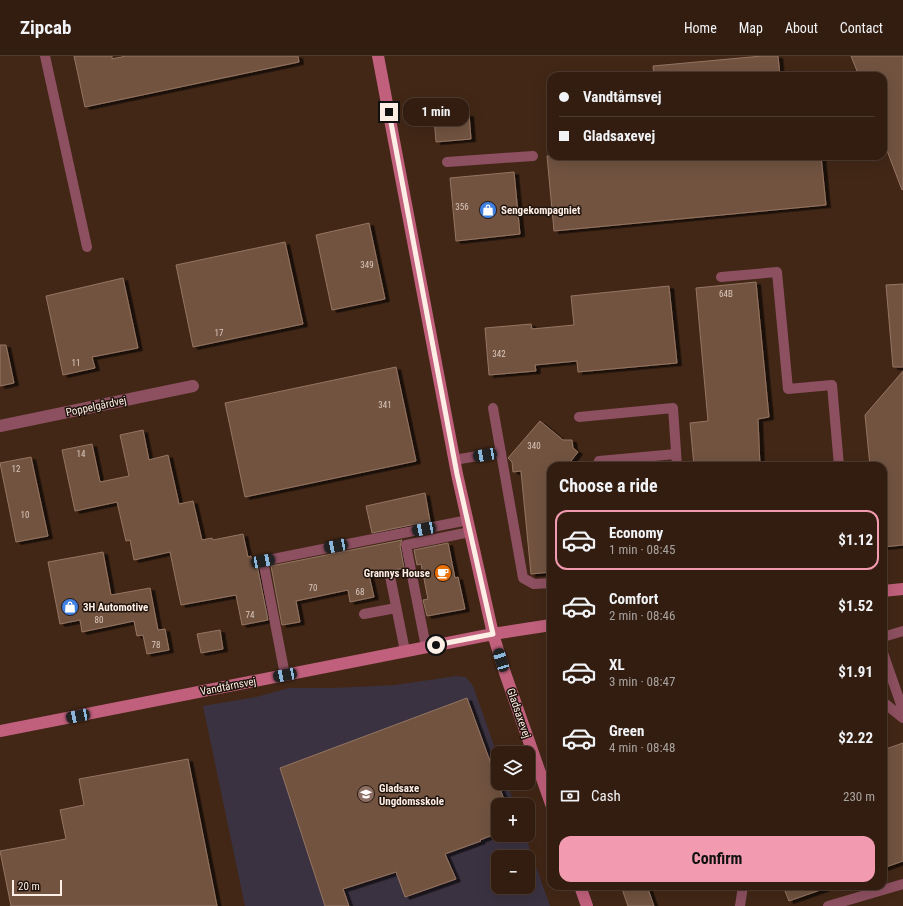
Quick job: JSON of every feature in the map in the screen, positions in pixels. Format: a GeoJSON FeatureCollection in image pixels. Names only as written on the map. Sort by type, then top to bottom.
{"type":"FeatureCollection","features":[{"type":"Feature","properties":{"kind":"street","name":"Gladsaxevej"},"geometry":{"type":"LineString","coordinates":[[378,56],[454,460],[493,634],[505,673],[547,793]]}},
{"type":"Feature","properties":{"kind":"street","name":"Poppelgårdvej"},"geometry":{"type":"LineString","coordinates":[[0,426],[193,386]]}},
{"type":"Feature","properties":{"kind":"street"},"geometry":{"type":"LineString","coordinates":[[887,591],[903,589]]}},
{"type":"Feature","properties":{"kind":"street","name":"Vandtårnsvej"},"geometry":{"type":"LineString","coordinates":[[0,731],[493,634],[547,626]]}},
{"type":"Feature","properties":{"kind":"street"},"geometry":{"type":"LineString","coordinates":[[581,890],[587,906]]}},
{"type":"Feature","properties":{"kind":"lane"},"geometry":{"type":"LineString","coordinates":[[45,56],[87,246]]}},
{"type":"Feature","properties":{"kind":"lane"},"geometry":{"type":"LineString","coordinates":[[447,162],[533,156]]}},
{"type":"Feature","properties":{"kind":"lane"},"geometry":{"type":"LineString","coordinates":[[721,277],[777,272],[788,389],[832,385],[839,462]]}},
{"type":"Feature","properties":{"kind":"lane"},"geometry":{"type":"LineString","coordinates":[[493,408],[523,578],[534,584],[547,583]]}},
{"type":"Feature","properties":{"kind":"lane"},"geometry":{"type":"LineString","coordinates":[[579,417],[673,408],[677,462]]}},
{"type":"Feature","properties":{"kind":"lane"},"geometry":{"type":"LineString","coordinates":[[454,460],[501,452]]}},
{"type":"Feature","properties":{"kind":"lane"},"geometry":{"type":"LineString","coordinates":[[599,461],[676,454]]}},
{"type":"Feature","properties":{"kind":"lane"},"geometry":{"type":"LineString","coordinates":[[285,675],[263,561],[468,520]]}},
{"type":"Feature","properties":{"kind":"lane"},"geometry":{"type":"LineString","coordinates":[[426,647],[406,545],[470,532]]}},
{"type":"Feature","properties":{"kind":"lane"},"geometry":{"type":"LineString","coordinates":[[390,576],[405,651]]}},
{"type":"Feature","properties":{"kind":"lane"},"geometry":{"type":"LineString","coordinates":[[364,614],[396,608]]}},
{"type":"Feature","properties":{"kind":"lane"},"geometry":{"type":"LineString","coordinates":[[887,636],[903,631]]}},
{"type":"Feature","properties":{"kind":"lane"},"geometry":{"type":"LineString","coordinates":[[887,664],[903,710]]}},
{"type":"Feature","properties":{"kind":"lane"},"geometry":{"type":"LineString","coordinates":[[887,705],[903,718]]}},
{"type":"Feature","properties":{"kind":"lane"},"geometry":{"type":"LineString","coordinates":[[887,889],[903,884]]}},
{"type":"Feature","properties":{"kind":"lane"},"geometry":{"type":"LineString","coordinates":[[740,906],[742,890]]}},
{"type":"Feature","properties":{"kind":"lane"},"geometry":{"type":"LineString","coordinates":[[828,906],[844,904],[885,890]]}},
{"type":"Feature","properties":{"kind":"shaded area","name":"Gladsaxe Ungdomsskole"},"geometry":{"type":"Polygon","coordinates":[[[456,676],[466,677],[473,686],[494,746],[491,746],[491,790],[510,790],[512,798],[491,798],[491,842],[527,842],[530,850],[491,850],[491,894],[535,894],[535,863],[550,906],[245,906],[203,706],[256,697],[289,688],[333,688],[395,685],[456,676]]]}},
{"type":"Feature","properties":{"kind":"building"},"geometry":{"type":"Polygon","coordinates":[[[74,56],[112,56],[112,59],[126,56],[298,56],[299,62],[85,107],[74,56]]]}},
{"type":"Feature","properties":{"kind":"building"},"geometry":{"type":"Polygon","coordinates":[[[762,56],[778,56],[780,72],[654,72],[653,66],[762,56]]]}},
{"type":"Feature","properties":{"kind":"building"},"geometry":{"type":"Polygon","coordinates":[[[851,56],[903,56],[902,190],[887,151],[887,72],[857,72],[851,56]]]}},
{"type":"Feature","properties":{"kind":"building"},"geometry":{"type":"Polygon","coordinates":[[[469,114],[471,139],[436,142],[434,117],[469,114]]]}},
{"type":"Feature","properties":{"kind":"building"},"geometry":{"type":"Polygon","coordinates":[[[547,160],[821,160],[826,205],[554,231],[547,160]]]}},
{"type":"Feature","properties":{"kind":"building"},"geometry":{"type":"Polygon","coordinates":[[[514,172],[520,234],[456,241],[450,178],[514,172]]]}},
{"type":"Feature","properties":{"kind":"building"},"geometry":{"type":"Polygon","coordinates":[[[369,223],[385,299],[332,310],[316,235],[369,223]]]}},
{"type":"Feature","properties":{"kind":"building"},"geometry":{"type":"Polygon","coordinates":[[[285,242],[303,324],[193,347],[176,265],[285,242]]]}},
{"type":"Feature","properties":{"kind":"building"},"geometry":{"type":"Polygon","coordinates":[[[123,278],[138,348],[92,357],[95,368],[63,375],[46,296],[123,278]]]}},
{"type":"Feature","properties":{"kind":"building"},"geometry":{"type":"Polygon","coordinates":[[[756,282],[769,417],[758,419],[760,462],[694,462],[690,423],[708,421],[696,288],[756,282]]]}},
{"type":"Feature","properties":{"kind":"building"},"geometry":{"type":"Polygon","coordinates":[[[903,284],[903,367],[893,367],[886,285],[903,284]]]}},
{"type":"Feature","properties":{"kind":"building"},"geometry":{"type":"Polygon","coordinates":[[[669,286],[677,363],[578,372],[577,361],[535,365],[536,371],[489,375],[485,328],[531,324],[532,329],[574,325],[571,296],[669,286]]]}},
{"type":"Feature","properties":{"kind":"building"},"geometry":{"type":"Polygon","coordinates":[[[0,345],[6,345],[14,383],[0,386],[0,345]]]}},
{"type":"Feature","properties":{"kind":"building"},"geometry":{"type":"Polygon","coordinates":[[[396,367],[416,461],[245,497],[225,403],[396,367]]]}},
{"type":"Feature","properties":{"kind":"building"},"geometry":{"type":"Polygon","coordinates":[[[903,371],[903,545],[887,547],[887,462],[870,462],[865,415],[903,371]]]}},
{"type":"Feature","properties":{"kind":"building"},"geometry":{"type":"Polygon","coordinates":[[[540,421],[563,440],[572,440],[573,448],[578,452],[570,462],[547,462],[547,572],[531,574],[521,471],[513,472],[512,462],[508,458],[540,421]]]}},
{"type":"Feature","properties":{"kind":"building"},"geometry":{"type":"Polygon","coordinates":[[[143,430],[149,460],[168,455],[179,504],[193,501],[202,540],[212,538],[213,540],[243,534],[248,557],[251,556],[253,566],[257,565],[268,620],[242,625],[236,595],[181,605],[170,552],[134,560],[130,540],[126,541],[117,502],[75,511],[62,450],[92,444],[100,482],[129,476],[120,435],[143,430]]]}},
{"type":"Feature","properties":{"kind":"building"},"geometry":{"type":"Polygon","coordinates":[[[31,457],[48,536],[16,542],[0,463],[31,457]]]}},
{"type":"Feature","properties":{"kind":"building"},"geometry":{"type":"Polygon","coordinates":[[[425,493],[430,521],[372,533],[366,506],[425,493]]]}},
{"type":"Feature","properties":{"kind":"building"},"geometry":{"type":"Polygon","coordinates":[[[402,540],[400,546],[404,568],[369,575],[374,597],[350,602],[348,590],[296,601],[300,622],[282,625],[271,566],[402,540]]]}},
{"type":"Feature","properties":{"kind":"building"},"geometry":{"type":"Polygon","coordinates":[[[448,543],[455,578],[458,577],[465,609],[427,616],[423,600],[428,599],[421,564],[417,565],[414,550],[448,543]]]}},
{"type":"Feature","properties":{"kind":"building"},"geometry":{"type":"Polygon","coordinates":[[[103,552],[111,595],[150,588],[158,630],[165,629],[169,650],[147,654],[143,635],[137,636],[134,621],[82,632],[80,620],[60,624],[48,562],[103,552]]]}},
{"type":"Feature","properties":{"kind":"building"},"geometry":{"type":"Polygon","coordinates":[[[220,630],[223,649],[201,653],[197,634],[220,630]]]}},
{"type":"Feature","properties":{"kind":"building"},"geometry":{"type":"Polygon","coordinates":[[[467,698],[491,764],[491,790],[501,790],[503,798],[491,798],[491,836],[480,840],[481,841],[445,854],[456,879],[405,897],[396,872],[343,889],[349,906],[325,906],[280,768],[467,698]]]}},
{"type":"Feature","properties":{"kind":"building"},"geometry":{"type":"Polygon","coordinates":[[[903,743],[903,861],[887,867],[887,749],[903,743]]]}},
{"type":"Feature","properties":{"kind":"building"},"geometry":{"type":"Polygon","coordinates":[[[188,759],[217,906],[11,906],[0,851],[66,839],[60,810],[84,805],[79,779],[188,759]]]}},
{"type":"Feature","properties":{"kind":"building"},"geometry":{"type":"Polygon","coordinates":[[[622,890],[648,890],[654,906],[628,906],[622,890]]]}},
{"type":"Feature","properties":{"kind":"building"},"geometry":{"type":"Polygon","coordinates":[[[785,890],[820,890],[789,901],[785,890]]]}},
{"type":"Feature","properties":{"kind":"place","name":"Sengekompagniet"},"geometry":{"type":"Point","coordinates":[488,210]}},
{"type":"Feature","properties":{"kind":"place","name":"Grannys House"},"geometry":{"type":"Point","coordinates":[443,573]}},
{"type":"Feature","properties":{"kind":"place","name":"3H Automotive"},"geometry":{"type":"Point","coordinates":[70,607]}},
{"type":"Feature","properties":{"kind":"place","name":"Gladsaxe Ungdomsskole"},"geometry":{"type":"Point","coordinates":[366,794]}},
{"type":"Feature","properties":{"kind":"route"},"geometry":{"type":"LineString","coordinates":[[389,112],[457,474],[493,634],[436,645]]}}]}
